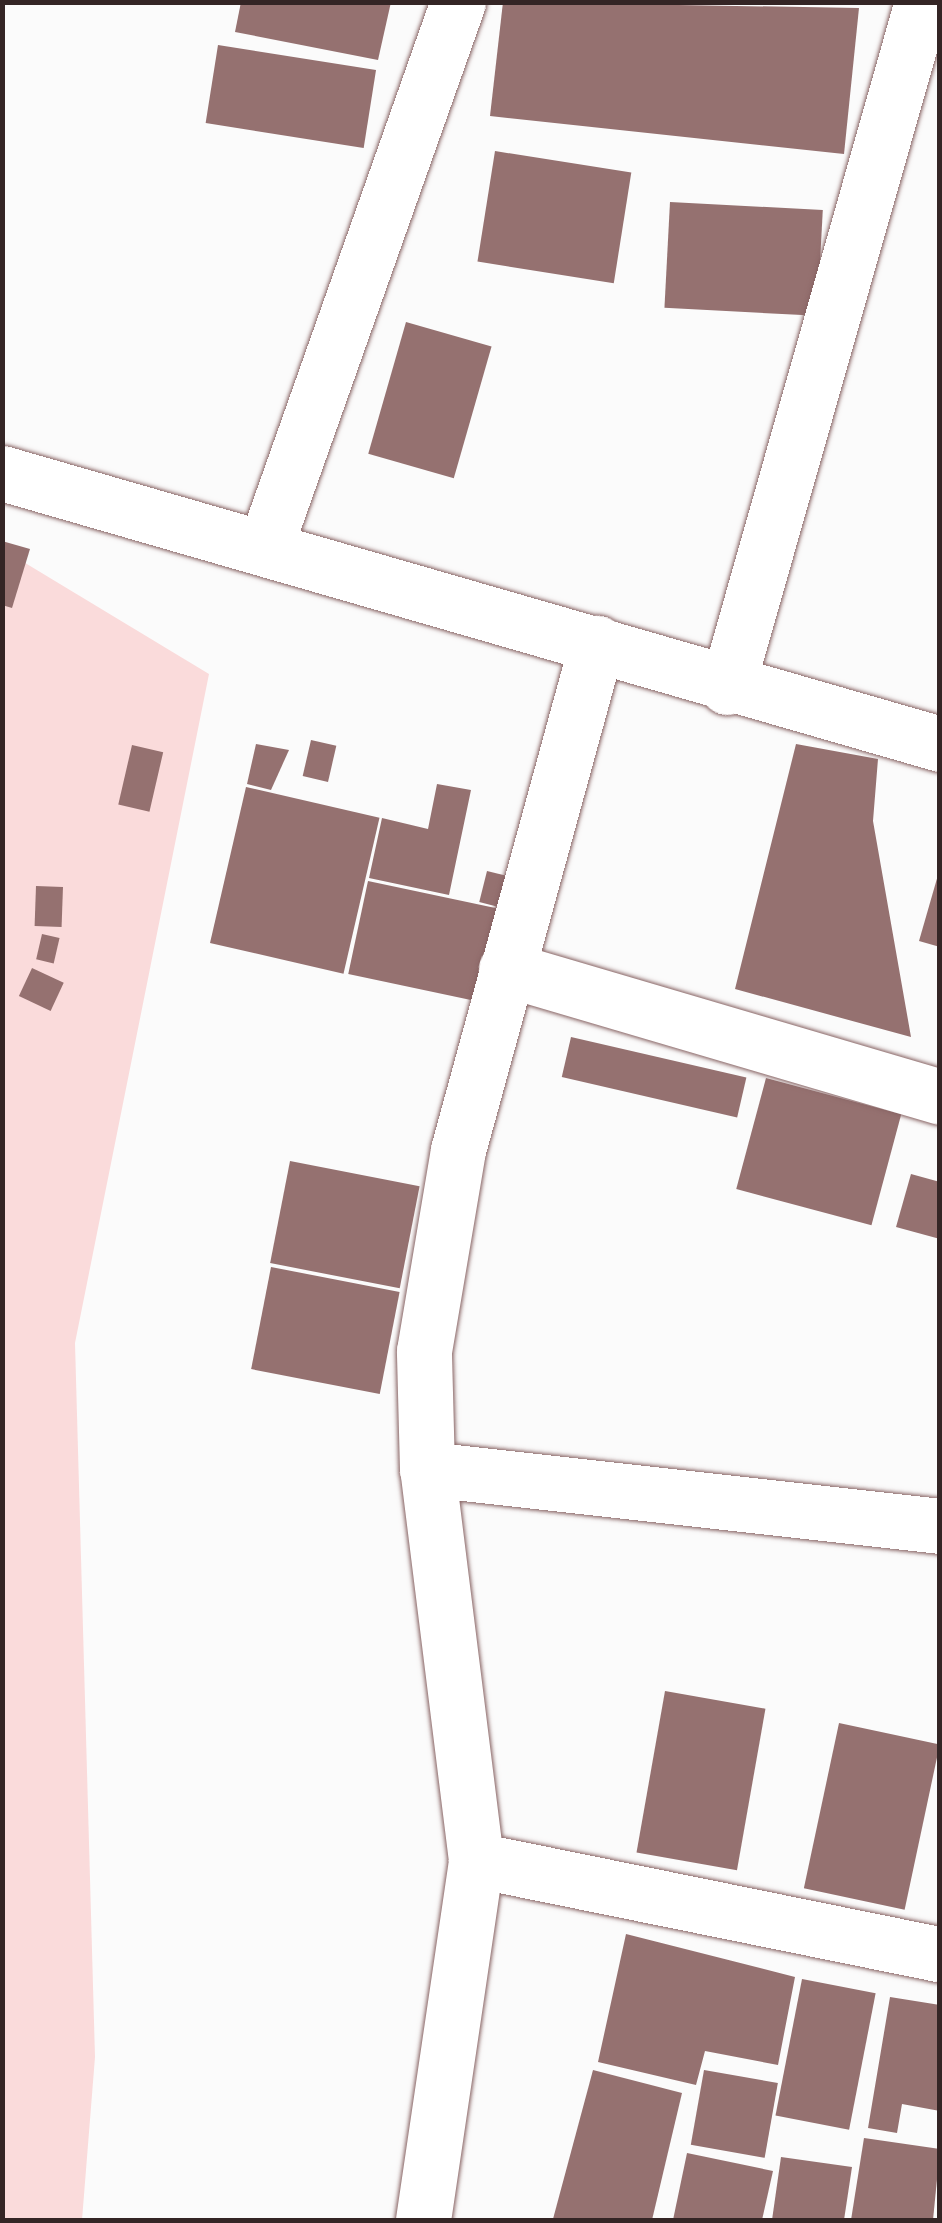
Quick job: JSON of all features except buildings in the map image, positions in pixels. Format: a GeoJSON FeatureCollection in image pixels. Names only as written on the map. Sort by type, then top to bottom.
{"type":"FeatureCollection","features":[{"type":"Feature","properties":{"kind":"street"},"geometry":{"type":"LineString","coordinates":[[266,547],[458,2]]}},
{"type":"Feature","properties":{"kind":"street"},"geometry":{"type":"LineString","coordinates":[[727,687],[922,2]]}},
{"type":"Feature","properties":{"kind":"street"},"geometry":{"type":"LineString","coordinates":[[2,473],[597,643],[727,687],[940,744]]}},
{"type":"Feature","properties":{"kind":"street"},"geometry":{"type":"LineString","coordinates":[[423,2220],[476,1860],[427,1469],[424,1350],[458,1150],[597,643]]}},
{"type":"Feature","properties":{"kind":"street"},"geometry":{"type":"LineString","coordinates":[[506,969],[940,1097]]}},
{"type":"Feature","properties":{"kind":"street"},"geometry":{"type":"LineString","coordinates":[[427,1469],[940,1526]]}},
{"type":"Feature","properties":{"kind":"street"},"geometry":{"type":"LineString","coordinates":[[476,1860],[940,1954]]}},
{"type":"Feature","properties":{"kind":"shaded area"},"geometry":{"type":"Polygon","coordinates":[[[2,549],[209,674],[75,1343],[95,2057],[82,2220],[2,2220],[2,549]]]}}]}
